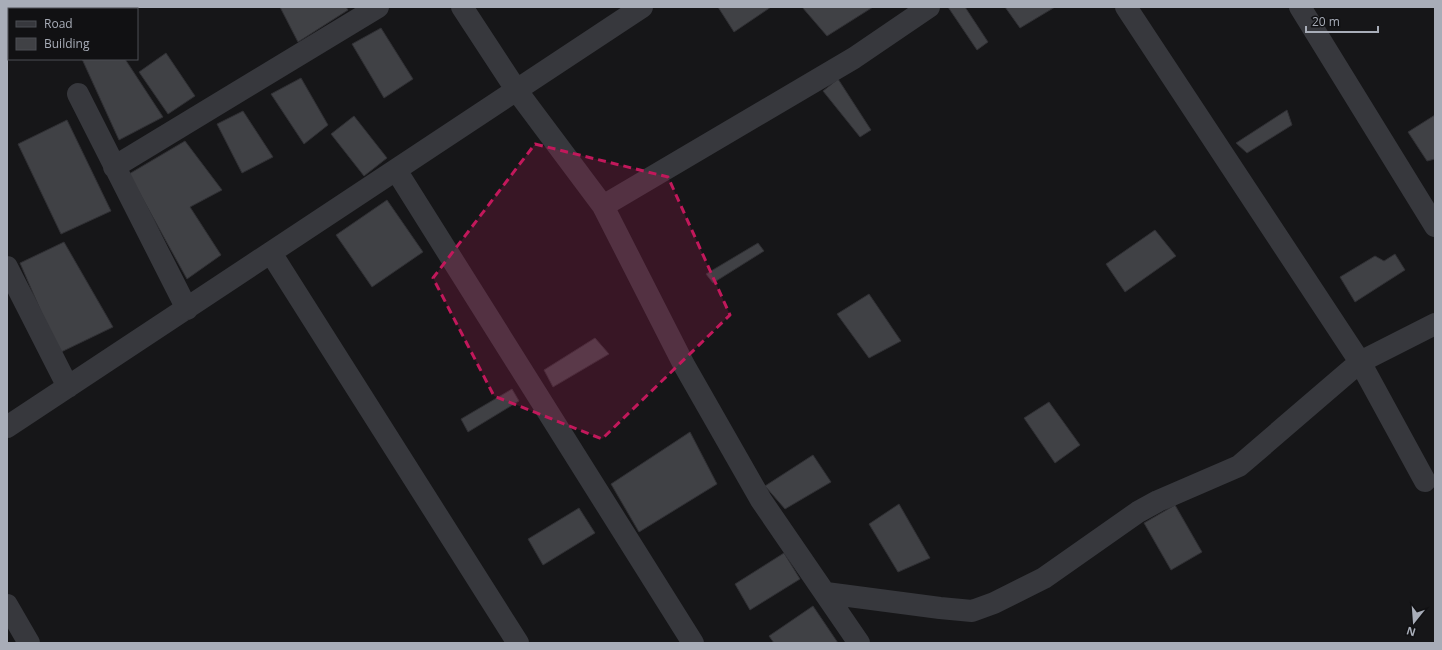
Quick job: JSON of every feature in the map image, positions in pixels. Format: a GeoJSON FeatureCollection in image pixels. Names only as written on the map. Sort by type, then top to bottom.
{"type":"FeatureCollection","features":[{"type":"Feature","properties":{"kind":"street"},"geometry":{"type":"LineString","coordinates":[[114,167],[378,7]]}},
{"type":"Feature","properties":{"kind":"street"},"geometry":{"type":"LineString","coordinates":[[462,7],[517,91],[602,206],[684,365],[761,500],[859,643]]}},
{"type":"Feature","properties":{"kind":"street"},"geometry":{"type":"LineString","coordinates":[[7,428],[642,7]]}},
{"type":"Feature","properties":{"kind":"street"},"geometry":{"type":"LineString","coordinates":[[602,206],[854,58],[929,7]]}},
{"type":"Feature","properties":{"kind":"street"},"geometry":{"type":"LineString","coordinates":[[1126,7],[1360,362],[1425,481]]}},
{"type":"Feature","properties":{"kind":"street"},"geometry":{"type":"LineString","coordinates":[[1300,7],[1435,226]]}},
{"type":"Feature","properties":{"kind":"street"},"geometry":{"type":"LineString","coordinates":[[78,94],[187,309]]}},
{"type":"Feature","properties":{"kind":"street"},"geometry":{"type":"LineString","coordinates":[[396,170],[693,643]]}},
{"type":"Feature","properties":{"kind":"street"},"geometry":{"type":"LineString","coordinates":[[271,253],[518,643]]}},
{"type":"Feature","properties":{"kind":"street"},"geometry":{"type":"LineString","coordinates":[[7,267],[68,387]]}},
{"type":"Feature","properties":{"kind":"street"},"geometry":{"type":"LineString","coordinates":[[826,593],[972,611],[994,603],[1044,578],[1138,512],[1158,501],[1239,466],[1360,362],[1435,324]]}},
{"type":"Feature","properties":{"kind":"street"},"geometry":{"type":"LineString","coordinates":[[7,605],[29,643]]}},
{"type":"Feature","properties":{"kind":"highlighted area"},"geometry":{"type":"Polygon","coordinates":[[[535,144],[668,177],[730,315],[602,439],[494,396],[433,278],[535,144]]]}},
{"type":"Feature","properties":{"kind":"building"},"geometry":{"type":"Polygon","coordinates":[[[280,7],[346,7],[348,10],[298,42],[280,7]]]}},
{"type":"Feature","properties":{"kind":"building"},"geometry":{"type":"Polygon","coordinates":[[[718,7],[771,7],[734,32],[718,7]]]}},
{"type":"Feature","properties":{"kind":"building"},"geometry":{"type":"Polygon","coordinates":[[[802,7],[873,7],[827,36],[802,7]]]}},
{"type":"Feature","properties":{"kind":"building"},"geometry":{"type":"Polygon","coordinates":[[[948,7],[965,7],[988,42],[977,50],[948,7]]]}},
{"type":"Feature","properties":{"kind":"building"},"geometry":{"type":"Polygon","coordinates":[[[1005,7],[1055,7],[1020,28],[1005,7]]]}},
{"type":"Feature","properties":{"kind":"building"},"geometry":{"type":"Polygon","coordinates":[[[381,28],[413,79],[384,98],[352,44],[381,28]]]}},
{"type":"Feature","properties":{"kind":"building"},"geometry":{"type":"Polygon","coordinates":[[[166,53],[195,96],[168,114],[139,72],[166,53]]]}},
{"type":"Feature","properties":{"kind":"building"},"geometry":{"type":"Polygon","coordinates":[[[82,60],[126,60],[163,117],[119,140],[82,60]]]}},
{"type":"Feature","properties":{"kind":"building"},"geometry":{"type":"Polygon","coordinates":[[[301,78],[328,125],[304,144],[271,94],[301,78]]]}},
{"type":"Feature","properties":{"kind":"building"},"geometry":{"type":"Polygon","coordinates":[[[838,79],[871,130],[860,137],[823,91],[838,79]]]}},
{"type":"Feature","properties":{"kind":"building"},"geometry":{"type":"Polygon","coordinates":[[[1287,110],[1292,125],[1247,153],[1236,143],[1287,110]]]}},
{"type":"Feature","properties":{"kind":"building"},"geometry":{"type":"Polygon","coordinates":[[[243,111],[273,157],[242,173],[217,124],[243,111]]]}},
{"type":"Feature","properties":{"kind":"building"},"geometry":{"type":"Polygon","coordinates":[[[1435,115],[1435,159],[1427,161],[1408,132],[1435,115]]]}},
{"type":"Feature","properties":{"kind":"building"},"geometry":{"type":"Polygon","coordinates":[[[354,116],[387,158],[364,176],[331,134],[354,116]]]}},
{"type":"Feature","properties":{"kind":"building"},"geometry":{"type":"Polygon","coordinates":[[[67,120],[111,211],[61,234],[18,144],[67,120]]]}},
{"type":"Feature","properties":{"kind":"building"},"geometry":{"type":"Polygon","coordinates":[[[185,141],[222,190],[190,207],[221,255],[187,279],[129,174],[185,141]]]}},
{"type":"Feature","properties":{"kind":"building"},"geometry":{"type":"Polygon","coordinates":[[[387,200],[423,252],[372,287],[336,235],[387,200]]]}},
{"type":"Feature","properties":{"kind":"building"},"geometry":{"type":"Polygon","coordinates":[[[1155,230],[1176,256],[1125,292],[1106,264],[1155,230]]]}},
{"type":"Feature","properties":{"kind":"building"},"geometry":{"type":"Polygon","coordinates":[[[64,242],[113,327],[59,353],[20,263],[64,242]]]}},
{"type":"Feature","properties":{"kind":"building"},"geometry":{"type":"Polygon","coordinates":[[[758,243],[764,251],[713,283],[706,274],[758,243]]]}},
{"type":"Feature","properties":{"kind":"building"},"geometry":{"type":"Polygon","coordinates":[[[1395,254],[1405,270],[1355,302],[1340,277],[1375,256],[1384,261],[1395,254]]]}},
{"type":"Feature","properties":{"kind":"building"},"geometry":{"type":"Polygon","coordinates":[[[869,294],[901,341],[869,358],[837,314],[869,294]]]}},
{"type":"Feature","properties":{"kind":"building"},"geometry":{"type":"Polygon","coordinates":[[[595,338],[609,354],[553,387],[544,370],[595,338]]]}},
{"type":"Feature","properties":{"kind":"building"},"geometry":{"type":"Polygon","coordinates":[[[512,389],[519,401],[468,432],[461,419],[512,389]]]}},
{"type":"Feature","properties":{"kind":"building"},"geometry":{"type":"Polygon","coordinates":[[[1049,402],[1080,445],[1055,463],[1024,418],[1049,402]]]}},
{"type":"Feature","properties":{"kind":"building"},"geometry":{"type":"Polygon","coordinates":[[[690,432],[717,484],[639,532],[611,484],[690,432]]]}},
{"type":"Feature","properties":{"kind":"building"},"geometry":{"type":"Polygon","coordinates":[[[813,455],[831,482],[785,509],[765,486],[813,455]]]}},
{"type":"Feature","properties":{"kind":"building"},"geometry":{"type":"Polygon","coordinates":[[[899,504],[930,558],[898,572],[869,524],[899,504]]]}},
{"type":"Feature","properties":{"kind":"building"},"geometry":{"type":"Polygon","coordinates":[[[1175,505],[1202,552],[1171,570],[1144,523],[1175,505]]]}},
{"type":"Feature","properties":{"kind":"building"},"geometry":{"type":"Polygon","coordinates":[[[579,508],[595,533],[543,565],[528,539],[579,508]]]}},
{"type":"Feature","properties":{"kind":"building"},"geometry":{"type":"Polygon","coordinates":[[[784,553],[800,579],[750,610],[735,584],[784,553]]]}},
{"type":"Feature","properties":{"kind":"building"},"geometry":{"type":"Polygon","coordinates":[[[813,606],[838,643],[774,643],[769,636],[813,606]]]}}]}
